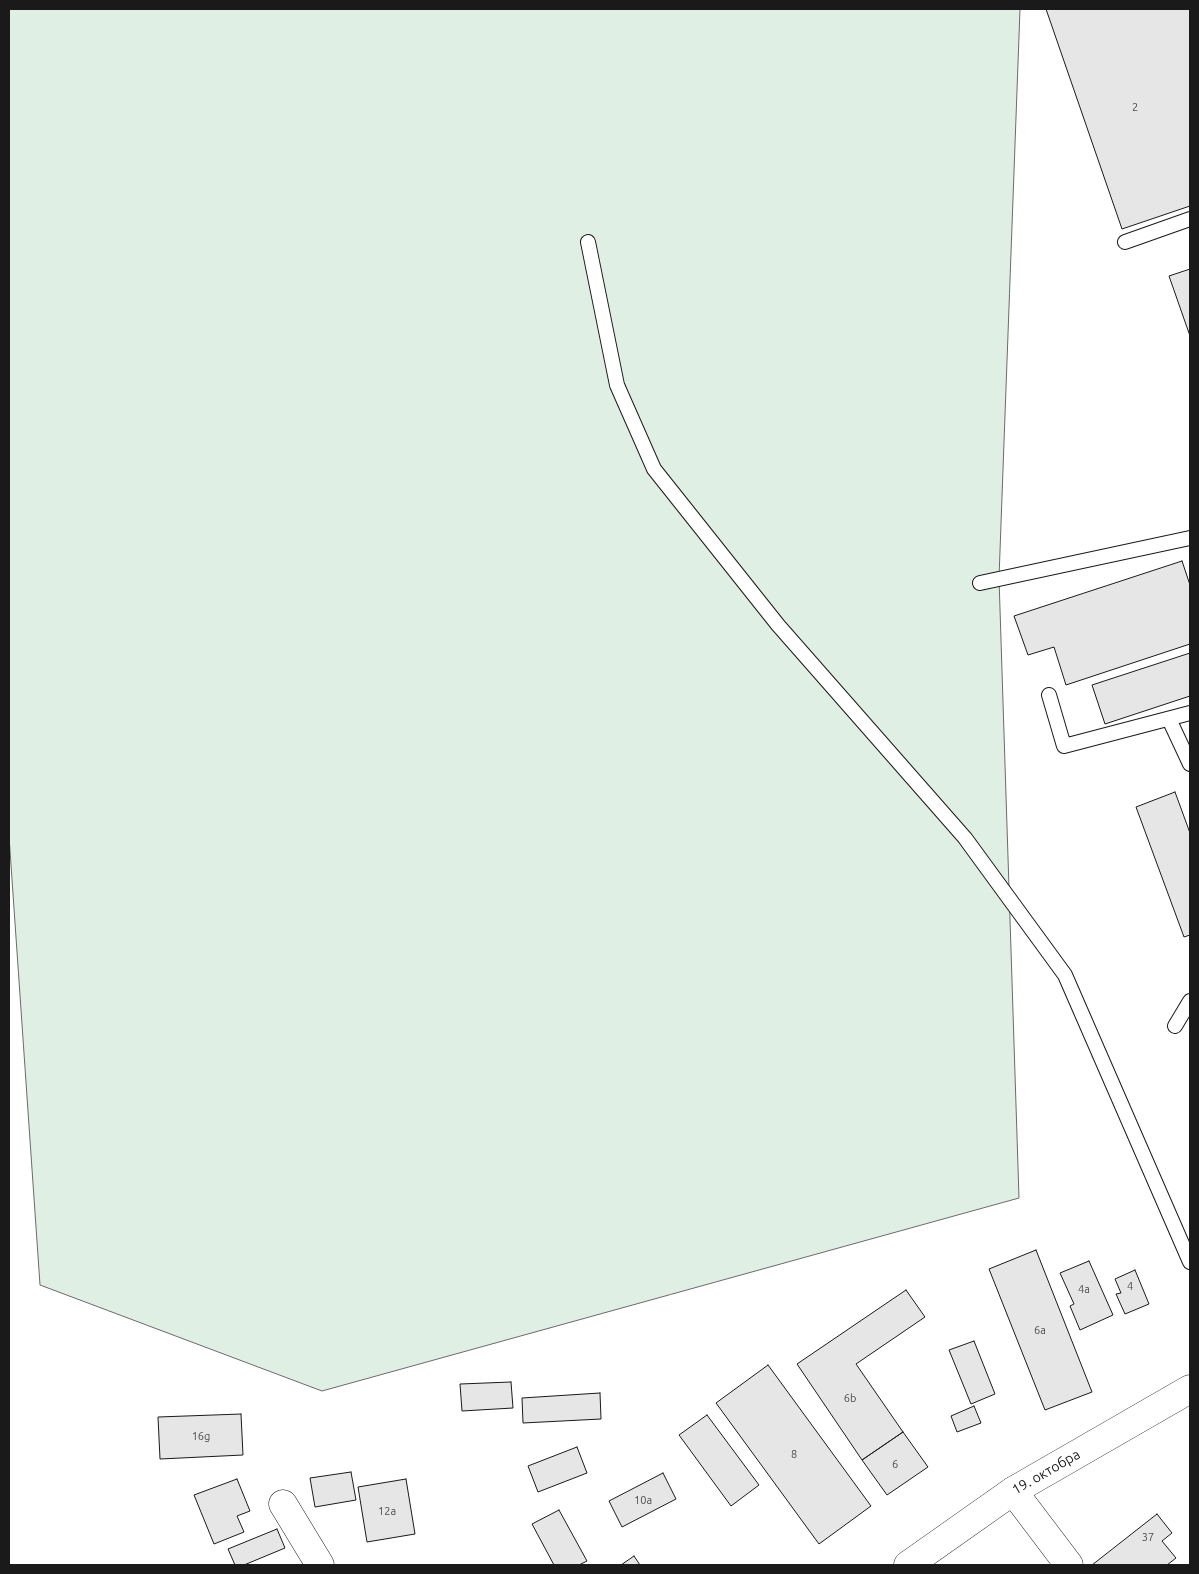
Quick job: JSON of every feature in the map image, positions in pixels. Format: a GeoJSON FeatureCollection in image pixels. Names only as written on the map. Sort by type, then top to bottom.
{"type":"FeatureCollection","features":[{"type":"Feature","properties":{"kind":"street","name":"19. октобра"},"geometry":{"type":"LineString","coordinates":[[908,1565],[1014,1491],[1190,1389]]}},
{"type":"Feature","properties":{"kind":"street"},"geometry":{"type":"LineString","coordinates":[[1014,1491],[1069,1565]]}},
{"type":"Feature","properties":{"kind":"street"},"geometry":{"type":"LineString","coordinates":[[283,1504],[320,1565]]}},
{"type":"Feature","properties":{"kind":"lane"},"geometry":{"type":"LineString","coordinates":[[1125,242],[1190,219]]}},
{"type":"Feature","properties":{"kind":"lane"},"geometry":{"type":"LineString","coordinates":[[588,242],[617,385],[654,469],[778,625],[965,838],[1065,974],[1190,1262]]}},
{"type":"Feature","properties":{"kind":"lane"},"geometry":{"type":"LineString","coordinates":[[980,582],[1190,538]]}},
{"type":"Feature","properties":{"kind":"lane"},"geometry":{"type":"LineString","coordinates":[[1049,695],[1064,746],[1190,713]]}},
{"type":"Feature","properties":{"kind":"lane"},"geometry":{"type":"LineString","coordinates":[[1169,719],[1190,764]]}},
{"type":"Feature","properties":{"kind":"lane"},"geometry":{"type":"LineString","coordinates":[[1175,1026],[1190,1001]]}},
{"type":"Feature","properties":{"kind":"green space"},"geometry":{"type":"Polygon","coordinates":[[[9,9],[1020,9],[999,578],[1019,1198],[322,1391],[40,1285],[9,836],[9,9]]]}},
{"type":"Feature","properties":{"kind":"building"},"geometry":{"type":"Polygon","coordinates":[[[1046,9],[1190,9],[1190,206],[1122,229],[1046,9]]]}},
{"type":"Feature","properties":{"kind":"building"},"geometry":{"type":"Polygon","coordinates":[[[1190,269],[1190,336],[1169,276],[1190,269]]]}},
{"type":"Feature","properties":{"kind":"building"},"geometry":{"type":"Polygon","coordinates":[[[1182,561],[1190,585],[1190,644],[1066,685],[1054,647],[1028,655],[1014,616],[1182,561]]]}},
{"type":"Feature","properties":{"kind":"building"},"geometry":{"type":"Polygon","coordinates":[[[1190,653],[1190,696],[1105,724],[1092,685],[1190,653]]]}},
{"type":"Feature","properties":{"kind":"building"},"geometry":{"type":"Polygon","coordinates":[[[1175,792],[1190,833],[1190,935],[1184,937],[1136,807],[1175,792]]]}},
{"type":"Feature","properties":{"kind":"building"},"geometry":{"type":"Polygon","coordinates":[[[1036,1250],[1092,1392],[1045,1410],[989,1269],[1036,1250]]]}},
{"type":"Feature","properties":{"kind":"building"},"geometry":{"type":"Polygon","coordinates":[[[1089,1261],[1113,1315],[1080,1330],[1070,1306],[1074,1304],[1060,1273],[1089,1261]]]}},
{"type":"Feature","properties":{"kind":"building"},"geometry":{"type":"Polygon","coordinates":[[[1135,1270],[1149,1304],[1125,1314],[1116,1294],[1121,1293],[1115,1279],[1135,1270]]]}},
{"type":"Feature","properties":{"kind":"building"},"geometry":{"type":"Polygon","coordinates":[[[906,1290],[925,1317],[856,1364],[903,1432],[862,1460],[797,1364],[906,1290]]]}},
{"type":"Feature","properties":{"kind":"building"},"geometry":{"type":"Polygon","coordinates":[[[974,1341],[995,1394],[971,1404],[949,1350],[974,1341]]]}},
{"type":"Feature","properties":{"kind":"building"},"geometry":{"type":"Polygon","coordinates":[[[768,1365],[871,1506],[819,1544],[716,1403],[768,1365]]]}},
{"type":"Feature","properties":{"kind":"building"},"geometry":{"type":"Polygon","coordinates":[[[511,1382],[513,1408],[462,1411],[460,1384],[511,1382]]]}},
{"type":"Feature","properties":{"kind":"building"},"geometry":{"type":"Polygon","coordinates":[[[600,1393],[601,1419],[523,1423],[522,1398],[600,1393]]]}},
{"type":"Feature","properties":{"kind":"building"},"geometry":{"type":"Polygon","coordinates":[[[974,1406],[981,1423],[957,1432],[951,1416],[974,1406]]]}},
{"type":"Feature","properties":{"kind":"building"},"geometry":{"type":"Polygon","coordinates":[[[241,1414],[243,1455],[160,1459],[158,1417],[241,1414]]]}},
{"type":"Feature","properties":{"kind":"building"},"geometry":{"type":"Polygon","coordinates":[[[707,1415],[759,1485],[731,1506],[679,1435],[707,1415]]]}},
{"type":"Feature","properties":{"kind":"building"},"geometry":{"type":"Polygon","coordinates":[[[903,1432],[928,1467],[887,1495],[862,1460],[903,1432]]]}},
{"type":"Feature","properties":{"kind":"building"},"geometry":{"type":"Polygon","coordinates":[[[577,1447],[587,1473],[538,1492],[528,1466],[577,1447]]]}},
{"type":"Feature","properties":{"kind":"building"},"geometry":{"type":"Polygon","coordinates":[[[351,1472],[356,1500],[315,1507],[310,1478],[351,1472]]]}},
{"type":"Feature","properties":{"kind":"building"},"geometry":{"type":"Polygon","coordinates":[[[663,1473],[676,1499],[622,1527],[609,1501],[663,1473]]]}},
{"type":"Feature","properties":{"kind":"building"},"geometry":{"type":"Polygon","coordinates":[[[237,1479],[250,1511],[237,1516],[244,1532],[214,1544],[194,1495],[237,1479]]]}},
{"type":"Feature","properties":{"kind":"building"},"geometry":{"type":"Polygon","coordinates":[[[406,1479],[415,1534],[367,1542],[358,1487],[406,1479]]]}},
{"type":"Feature","properties":{"kind":"building"},"geometry":{"type":"Polygon","coordinates":[[[559,1510],[587,1561],[579,1565],[554,1565],[532,1524],[559,1510]]]}},
{"type":"Feature","properties":{"kind":"building"},"geometry":{"type":"Polygon","coordinates":[[[1157,1514],[1172,1533],[1162,1541],[1176,1558],[1167,1565],[1092,1565],[1157,1514]]]}},
{"type":"Feature","properties":{"kind":"building"},"geometry":{"type":"Polygon","coordinates":[[[277,1529],[285,1548],[244,1565],[235,1565],[228,1549],[277,1529]]]}},
{"type":"Feature","properties":{"kind":"building"},"geometry":{"type":"Polygon","coordinates":[[[634,1556],[640,1565],[621,1565],[634,1556]]]}}]}
